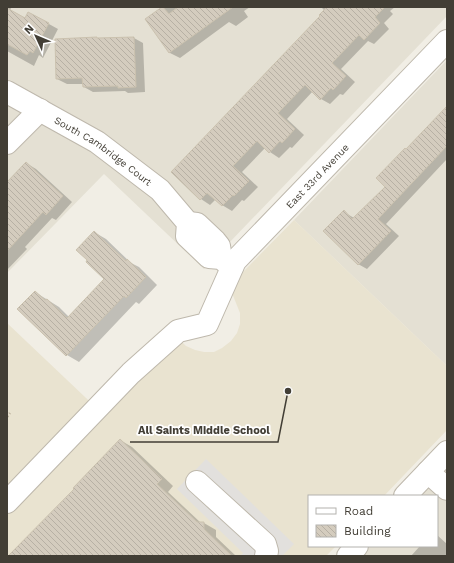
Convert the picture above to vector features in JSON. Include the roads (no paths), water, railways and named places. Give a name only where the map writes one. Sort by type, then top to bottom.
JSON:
[{"type":"street","name":"East 33rd Avenue","points":[[7,502],[131,373],[178,331],[207,324],[226,262],[235,261],[447,41]]},
{"type":"street","name":"South Cambridge Court","points":[[7,92],[96,142],[160,190],[188,223],[197,224],[219,246],[226,262]]},
{"type":"street","points":[[7,143],[40,110]]},
{"type":"street","points":[[406,495],[447,452]]},
{"type":"street","points":[[428,472],[447,489]]},
{"type":"street","points":[[197,482],[265,544],[267,551],[266,556]]},
{"type":"street","points":[[348,556],[356,547]]},
{"type":"place","name":"All Saints Middle School","points":[[288,391]]}]
